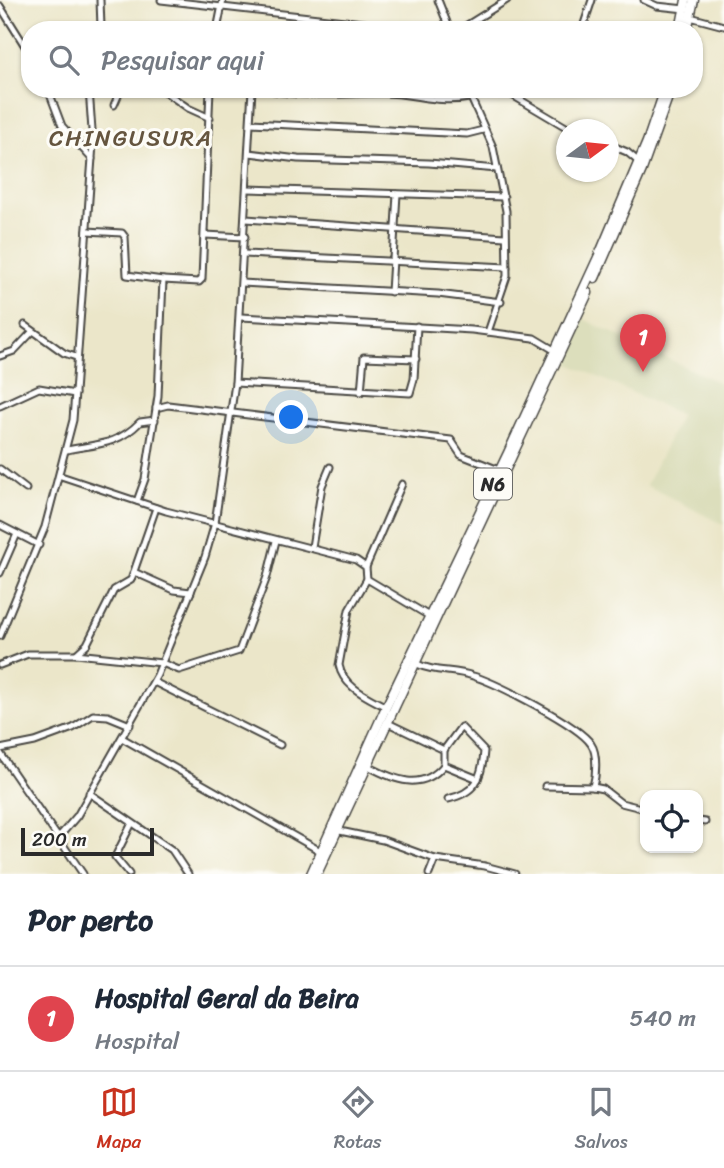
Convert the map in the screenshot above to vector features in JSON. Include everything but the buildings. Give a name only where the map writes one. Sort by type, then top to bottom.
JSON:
[{"type":"highway","points":[[689,21],[694,0]]},
{"type":"highway","name":"N6","points":[[317,874],[386,706],[554,350],[639,162],[662,98]]},
{"type":"highway","name":"N6","points":[[311,874],[368,766],[605,254],[642,170],[668,98]]},
{"type":"street","points":[[100,0],[100,21]]},
{"type":"street","points":[[161,0],[222,3],[357,21]]},
{"type":"street","points":[[438,0],[446,21]]},
{"type":"street","points":[[473,21],[507,0]]},
{"type":"street","points":[[585,21],[592,0]]},
{"type":"street","points":[[644,0],[657,6],[686,4]]},
{"type":"street","points":[[219,21],[222,3]]},
{"type":"street","points":[[0,6],[21,40]]},
{"type":"street","points":[[690,18],[703,21]]},
{"type":"street","points":[[703,21],[724,26]]},
{"type":"street","points":[[51,98],[62,126],[92,159]]},
{"type":"street","points":[[0,636],[39,545],[61,476],[66,450],[75,394],[92,159],[89,98]]},
{"type":"street","points":[[114,105],[117,98]]},
{"type":"street","points":[[175,98],[187,108],[210,118]]},
{"type":"street","points":[[87,231],[122,233],[125,237],[127,275],[201,281],[210,98]]},
{"type":"street","points":[[58,838],[71,825],[154,682],[191,592],[215,523],[236,383],[252,98]]},
{"type":"street","points":[[418,98],[438,101],[460,98]]},
{"type":"street","points":[[468,98],[493,147],[504,197],[507,267],[501,302],[488,332]]},
{"type":"street","points":[[517,98],[556,121]]},
{"type":"street","points":[[251,123],[467,134],[483,130]]},
{"type":"street","points":[[619,149],[639,162]]},
{"type":"street","points":[[249,153],[298,159],[429,163],[497,169]]},
{"type":"street","points":[[247,189],[504,197]]},
{"type":"street","points":[[391,292],[397,194]]},
{"type":"street","points":[[246,219],[505,237]]},
{"type":"street","points":[[205,234],[245,237]]},
{"type":"street","points":[[244,254],[507,267]]},
{"type":"street","points":[[137,501],[145,479],[146,456],[158,396],[163,280]]},
{"type":"street","points":[[242,283],[438,294],[501,302]]},
{"type":"street","points":[[241,317],[488,332],[534,338],[554,350]]},
{"type":"street","points":[[25,325],[64,353],[76,357]]},
{"type":"street","points":[[236,383],[410,393],[416,359],[417,326]]},
{"type":"street","points":[[0,356],[14,351],[33,331]]},
{"type":"street","points":[[361,392],[364,357],[416,359]]},
{"type":"street","points":[[0,405],[39,388],[75,394]]},
{"type":"street","points":[[158,396],[168,405]]},
{"type":"street","points":[[156,408],[168,405],[451,440],[461,455],[499,470]]},
{"type":"street","points":[[66,450],[119,440],[140,422],[155,420]]},
{"type":"street","points":[[312,547],[322,486],[330,467]]},
{"type":"street","points":[[0,469],[26,489]]},
{"type":"street","points":[[61,476],[156,508],[356,560],[366,567]]},
{"type":"street","points":[[386,706],[351,686],[343,678],[339,665],[349,610],[367,579],[366,567],[402,484]]},
{"type":"street","points":[[76,654],[86,644],[114,590],[131,580],[156,508]]},
{"type":"street","points":[[0,525],[39,545]]},
{"type":"street","points":[[0,573],[16,534]]},
{"type":"street","points":[[0,665],[28,654],[76,654],[162,663],[174,670],[209,663],[213,657],[241,649],[267,578],[276,541]]},
{"type":"street","points":[[134,572],[174,590],[191,592]]},
{"type":"street","points":[[367,579],[429,616]]},
{"type":"street","points":[[415,663],[433,671],[477,677],[531,703],[569,726],[592,744],[595,759],[593,787]]},
{"type":"street","points":[[154,682],[280,745]]},
{"type":"street","points":[[83,874],[0,751],[12,744],[32,744],[73,728],[93,715],[108,716],[130,725]]},
{"type":"street","points":[[388,723],[444,750]]},
{"type":"street","points":[[444,765],[444,750],[459,727],[484,751],[478,779],[468,793],[448,799]]},
{"type":"street","points":[[122,738],[322,852]]},
{"type":"street","points":[[368,766],[404,782],[425,780],[444,765]]},
{"type":"street","points":[[444,765],[478,779]]},
{"type":"street","points":[[545,786],[603,789],[621,803],[640,808]]},
{"type":"street","points":[[89,793],[131,825],[172,850],[188,874]]},
{"type":"street","points":[[129,874],[116,857],[131,825]]},
{"type":"street","points":[[335,830],[383,840],[435,859],[485,866],[515,874]]},
{"type":"street","points":[[429,874],[435,859]]},
{"type":"shaded area","points":[[581,318],[724,385],[724,525],[646,485],[681,415],[561,360]]},
{"type":"place","name":"Hospital Geral da Beira","points":[[643,372]]},
{"type":"district","name":"CHINGUSURA","points":[[131,138]]}]
